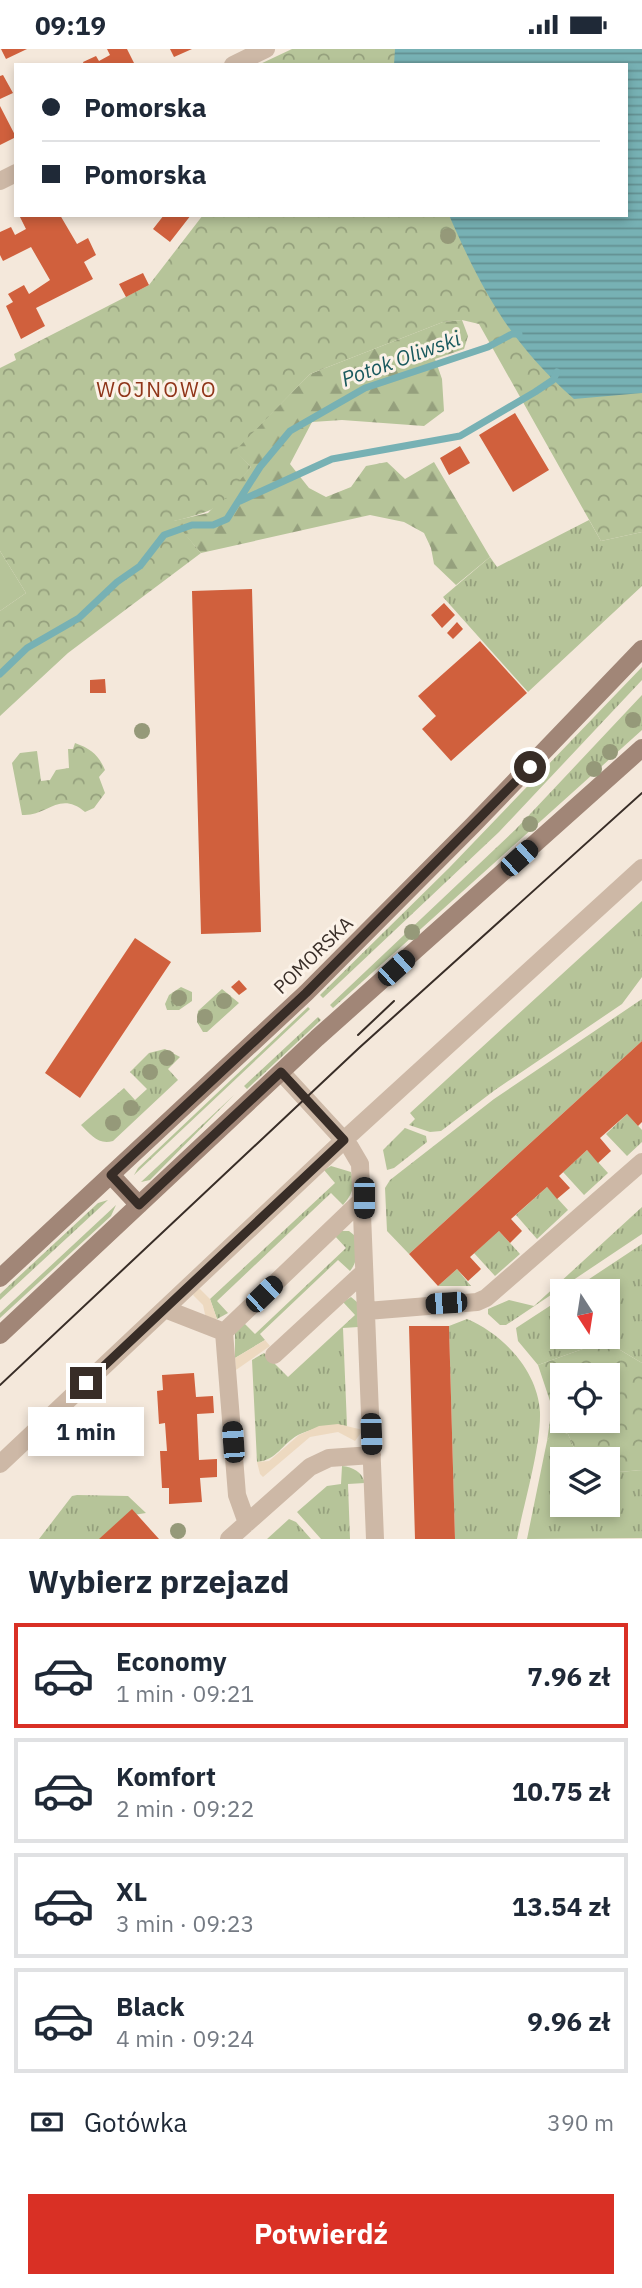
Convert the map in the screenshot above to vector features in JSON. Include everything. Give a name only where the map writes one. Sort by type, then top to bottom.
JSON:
[{"type":"main road","name":"POMORSKA","points":[[0,1278],[314,985],[474,825],[642,649]]},
{"type":"main road","points":[[0,1335],[281,1072],[642,748]]},
{"type":"main road","points":[[111,1175],[139,1205]]},
{"type":"street","points":[[237,63],[266,49]]},
{"type":"street","points":[[0,1464],[344,1140],[642,868]]},
{"type":"street","points":[[281,1072],[344,1140],[360,1164],[364,1198],[375,1539]]},
{"type":"street","points":[[367,1311],[477,1302],[486,1298],[642,1162]]},
{"type":"street","points":[[224,1332],[364,1198]]},
{"type":"street","points":[[274,1355],[365,1272]]},
{"type":"street","points":[[165,1308],[224,1332]]},
{"type":"street","points":[[224,1332],[237,1497],[247,1523]]},
{"type":"street","points":[[229,1539],[310,1467],[328,1458],[372,1455]]},
{"type":"green space","points":[[292,49],[642,49],[642,532],[601,541],[479,324],[462,320],[443,322],[310,374],[235,451],[251,467],[226,498],[204,513],[174,521],[201,553],[68,653],[0,716],[0,611],[26,593],[0,551],[0,368],[16,360],[14,354],[149,285],[201,217],[628,217],[628,63],[262,63]]},
{"type":"green space","points":[[462,320],[468,336],[464,349],[435,359],[442,379],[444,411],[424,426],[342,420],[312,422],[290,464],[309,488],[326,497],[351,487],[366,466],[387,462],[405,479],[434,462],[490,557],[456,585],[434,564],[424,533],[404,522],[370,515],[201,553],[173,521],[208,513],[251,467],[234,451],[310,374],[443,322]]},
{"type":"green space","points":[[589,520],[601,541],[642,532],[642,586],[528,692],[443,597],[490,557],[497,567]]},
{"type":"green space","points":[[0,551],[26,593],[0,611]]},
{"type":"green space","points":[[642,667],[642,680],[499,832],[323,998],[320,995],[449,868]]},
{"type":"green space","points":[[642,695],[642,730],[333,1008],[330,1005],[516,829]]},
{"type":"green space","points":[[75,743],[93,753],[105,770],[99,777],[105,793],[94,808],[85,812],[68,803],[31,815],[22,815],[12,763],[20,753],[37,751],[41,781],[50,780],[56,770],[69,768],[68,749],[73,749]]},
{"type":"green space","points":[[642,901],[642,977],[622,1004],[495,1090],[441,1131],[430,1132],[409,1125],[415,1119],[410,1113]]},
{"type":"green space","points":[[181,987],[192,992],[192,1001],[179,1010],[167,1010],[165,1004],[169,995]]},
{"type":"green space","points":[[222,989],[239,1003],[207,1032],[203,1032],[197,1022],[198,1011]]},
{"type":"green space","points":[[642,999],[642,1041],[409,1254],[387,1231],[385,1188],[390,1180],[494,1099]]},
{"type":"green space","points":[[308,1007],[310,1009],[134,1175],[138,1168]]},
{"type":"green space","points":[[318,1017],[321,1020],[247,1089],[244,1086]]},
{"type":"green space","points":[[165,1049],[180,1057],[168,1069],[178,1080],[113,1141],[103,1142],[92,1136],[81,1125],[124,1088],[135,1100],[147,1089],[130,1072],[149,1053]]},
{"type":"green space","points":[[234,1095],[150,1180],[141,1182]]},
{"type":"green space","points":[[627,1114],[642,1130],[642,1142],[627,1156],[606,1134]]},
{"type":"green space","points":[[405,1128],[426,1136],[427,1142],[394,1168],[387,1170],[383,1150]]},
{"type":"green space","points":[[587,1150],[608,1173],[584,1195],[563,1172]]},
{"type":"green space","points":[[331,1166],[351,1172],[353,1186],[346,1201],[343,1205],[331,1193],[217,1301],[228,1313],[217,1319],[210,1299],[335,1183],[324,1170]]},
{"type":"green space","points":[[547,1187],[568,1210],[537,1239],[516,1215]]},
{"type":"green space","points":[[108,1200],[0,1300],[0,1294],[98,1203]]},
{"type":"green space","points":[[116,1205],[111,1216],[0,1318],[0,1313]]},
{"type":"green space","points":[[642,1207],[642,1234],[575,1279],[563,1279]]},
{"type":"green space","points":[[338,1231],[349,1231],[354,1235],[356,1258],[350,1271],[338,1260],[260,1334],[265,1340],[235,1358],[235,1333],[243,1322],[255,1334],[346,1248],[334,1235]]},
{"type":"green space","points":[[499,1231],[520,1254],[495,1276],[474,1253]]},
{"type":"green space","points":[[642,1244],[642,1363],[618,1349],[620,1279],[589,1279]]},
{"type":"green space","points":[[457,1269],[471,1286],[438,1286]]},
{"type":"green space","points":[[550,1291],[550,1296],[506,1325],[500,1325],[488,1314],[488,1309],[509,1300],[534,1306]]},
{"type":"green space","points":[[351,1297],[357,1302],[358,1327],[343,1328],[347,1426],[329,1426],[303,1433],[275,1455],[257,1462],[252,1360],[264,1353],[288,1377],[355,1315],[343,1302]]},
{"type":"green space","points":[[550,1306],[550,1349],[583,1349],[538,1365],[518,1341],[516,1328]]},
{"type":"green space","points":[[467,1319],[493,1334],[516,1356],[533,1382],[538,1397],[538,1442],[517,1539],[455,1539],[449,1326]]},
{"type":"green space","points":[[583,1349],[618,1349],[642,1363],[642,1470],[620,1472],[620,1447],[574,1447],[568,1434],[564,1433],[620,1433],[620,1363],[550,1363],[550,1401],[538,1365]]},
{"type":"green space","points":[[550,1421],[550,1433],[556,1433],[547,1441]]},
{"type":"green space","points":[[552,1433],[565,1433],[574,1447],[550,1447],[550,1517],[620,1517],[620,1472],[642,1470],[642,1538],[527,1539],[547,1441]]},
{"type":"green space","points":[[342,1466],[356,1471],[365,1483],[348,1484],[350,1539],[321,1539],[297,1512],[327,1486],[341,1484]]},
{"type":"green space","points":[[72,1496],[128,1496],[146,1513],[127,1516],[101,1539],[39,1539]]},
{"type":"green space","points":[[289,1519],[296,1522],[311,1539],[267,1539]]},
{"type":"shaded area","points":[[198,1287],[210,1299],[217,1319],[206,1319],[203,1305],[193,1295]]},
{"type":"shaded area","points":[[265,1340],[270,1346],[236,1370],[235,1358]]},
{"type":"shaded area","points":[[338,1424],[363,1430],[355,1441],[338,1432],[310,1437],[263,1477],[260,1474],[257,1462],[269,1461],[299,1435],[319,1426]]},
{"type":"water","points":[[395,49],[642,49],[642,393],[574,399],[533,358],[500,315],[450,217],[628,217],[628,63],[394,63]]},
{"type":"building","points":[[1,49],[27,49],[6,59]]},
{"type":"building","points":[[107,49],[127,49],[134,63],[83,62],[96,56],[99,61],[110,55]]},
{"type":"building","points":[[170,49],[192,49],[174,57]]},
{"type":"building","points":[[3,75],[13,93],[0,99],[0,76]]},
{"type":"building","points":[[0,106],[14,138],[0,145]]},
{"type":"building","points":[[20,217],[61,217],[77,244],[88,238],[96,255],[84,262],[93,279],[36,308],[45,326],[21,339],[6,306],[13,302],[8,294],[24,285],[29,294],[50,280],[31,247],[3,261],[0,255],[0,232],[11,227],[15,235],[26,229]]},
{"type":"building","points":[[162,217],[189,217],[170,242],[153,229]]},
{"type":"building","points":[[143,273],[149,285],[126,297],[119,284]]},
{"type":"building","points":[[515,413],[549,470],[513,492],[479,435]]},
{"type":"building","points":[[460,446],[470,463],[449,475],[440,458]]},
{"type":"building","points":[[252,589],[261,932],[201,934],[192,591]]},
{"type":"building","points":[[444,603],[455,615],[442,628],[431,615]]},
{"type":"building","points":[[457,622],[463,629],[453,639],[447,633]]},
{"type":"building","points":[[480,641],[527,693],[451,761],[422,729],[436,716],[418,696]]},
{"type":"building","points":[[105,679],[106,693],[90,693],[90,680]]},
{"type":"building","points":[[135,938],[171,962],[80,1098],[45,1073]]},
{"type":"building","points":[[239,980],[247,989],[239,995],[231,987]]},
{"type":"building","points":[[642,1041],[642,1122],[638,1126],[627,1114],[600,1138],[611,1151],[598,1163],[587,1150],[559,1176],[570,1188],[557,1199],[547,1187],[511,1219],[522,1231],[510,1243],[499,1231],[470,1257],[481,1269],[478,1272],[468,1281],[457,1269],[438,1286],[409,1254]]},
{"type":"building","points":[[409,1326],[449,1326],[455,1539],[415,1539]]},
{"type":"building","points":[[194,1373],[196,1397],[213,1396],[214,1413],[197,1414],[199,1460],[217,1459],[217,1477],[200,1478],[202,1502],[169,1504],[169,1488],[162,1488],[160,1451],[167,1451],[165,1423],[159,1424],[157,1391],[163,1390],[162,1375]]},
{"type":"building","points":[[132,1509],[159,1539],[99,1539]]},
{"type":"waterway","name":"Potok Oliwski","points":[[0,674],[27,648],[79,618],[117,582],[140,566],[164,535],[192,525],[213,525],[227,519],[260,467],[290,431],[365,388],[488,347],[512,334],[519,334]]},
{"type":"waterway","name":"Potok Oliwski","points":[[240,501],[332,459],[460,436],[535,392],[553,380],[557,372]]},
{"type":"tram line","points":[[0,1385],[359,1048],[642,793]]},
{"type":"tram line","points":[[358,1035],[394,1001]]},
{"type":"district","name":"WOJNOWO","points":[[157,390]]},
{"type":"route","points":[[86,1383],[344,1140],[281,1072],[139,1205],[111,1175],[306,993],[530,767]]}]
